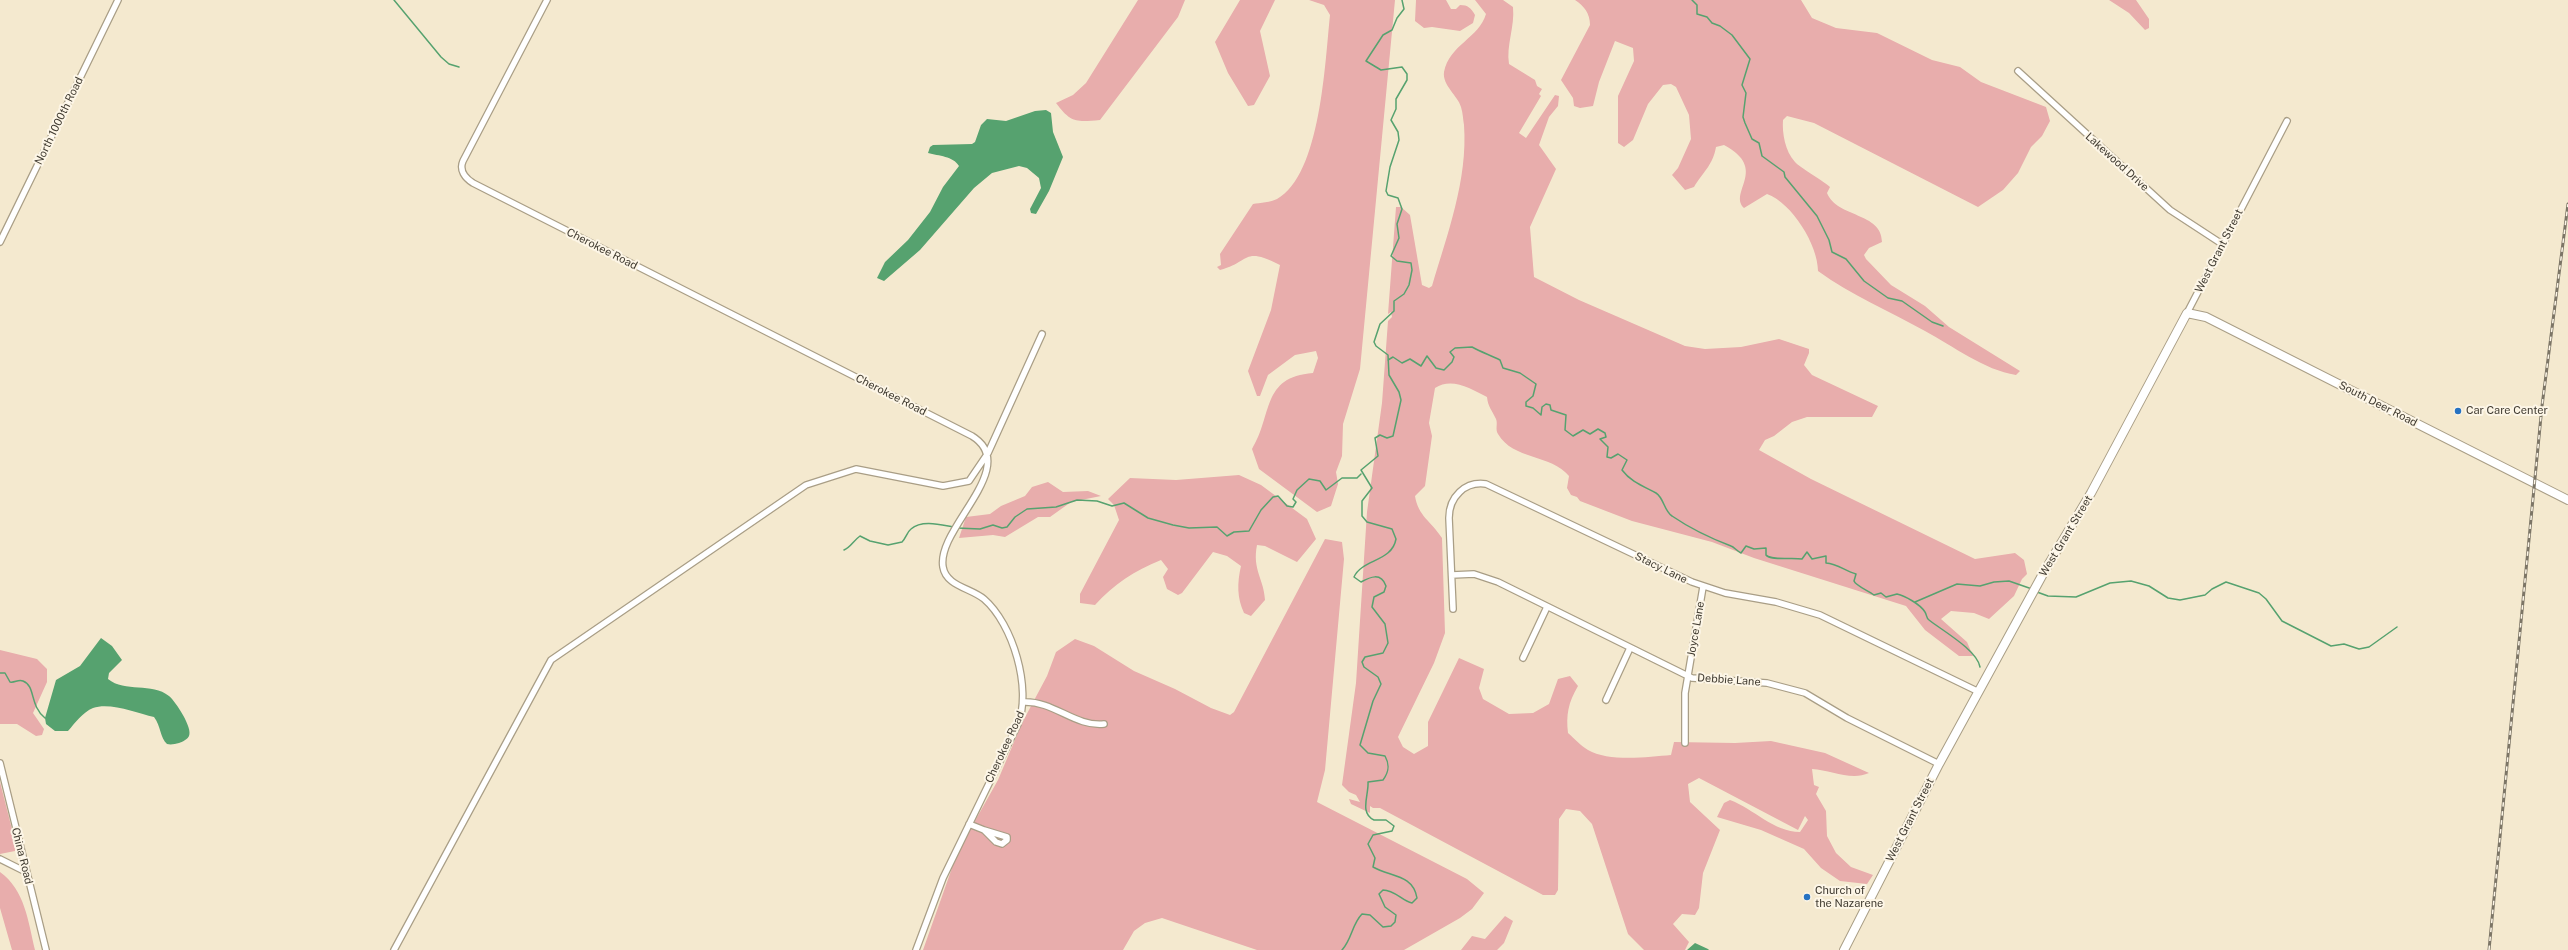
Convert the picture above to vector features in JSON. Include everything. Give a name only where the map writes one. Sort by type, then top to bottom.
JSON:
[{"type":"main road","name":"South Deer Road","points":[[2187,313],[2206,317],[2568,500]]},
{"type":"main road","name":"West Grant Street","points":[[1844,950],[1939,764],[2044,572],[2091,493],[2187,313]]},
{"type":"street","name":"North 1000th Road","points":[[0,242],[118,0]]},
{"type":"street","name":"Cherokee Road","points":[[547,0],[463,161],[461,167],[469,181],[972,436],[984,446],[988,453],[987,470],[949,543],[942,565],[944,574],[950,580],[984,599],[1001,620],[1017,662],[1024,702],[1018,724],[936,896],[916,950]]},
{"type":"street","name":"Lakewood Drive","points":[[2018,71],[2170,210],[2222,244]]},
{"type":"street","name":"West Grant Street","points":[[2187,313],[2287,121]]},
{"type":"street","points":[[394,950],[551,660],[806,485],[856,469],[943,486],[969,481],[988,453],[1042,334]]},
{"type":"street","name":"Stacy Lane","points":[[1453,609],[1449,518],[1451,505],[1458,493],[1469,486],[1481,483],[1496,486],[1703,587],[1736,596],[1776,602],[1820,614],[1979,692]]},
{"type":"street","name":"Debbie Lane","points":[[1452,575],[1474,574],[1490,579],[1688,676],[1702,680],[1767,682],[1797,690],[1939,764]]},
{"type":"street","name":"Joyce Lane","points":[[1685,743],[1684,708],[1703,587]]},
{"type":"street","points":[[1523,658],[1547,607]]},
{"type":"street","points":[[1606,700],[1630,648]]},
{"type":"street","points":[[1024,702],[1044,704],[1077,719],[1104,724]]},
{"type":"street","name":"China Road","points":[[0,763],[46,950]]},
{"type":"street","points":[[969,824],[984,830]]},
{"type":"street","points":[[0,859],[26,872]]},
{"type":"shaded area","points":[[1138,0],[1185,0],[1178,17],[1100,120],[1079,121],[1070,118],[1056,103],[1073,95],[1086,83]]},
{"type":"shaded area","points":[[1240,0],[1275,0],[1260,31],[1270,76],[1254,105],[1248,106],[1228,73],[1215,42]]},
{"type":"shaded area","points":[[1309,0],[1395,0],[1360,369],[1343,424],[1342,456],[1336,472],[1338,484],[1331,506],[1317,512],[1259,469],[1252,449],[1259,436],[1271,400],[1276,390],[1284,382],[1296,376],[1313,373],[1318,358],[1316,351],[1295,355],[1268,375],[1260,396],[1257,396],[1248,371],[1271,310],[1280,265],[1268,259],[1252,256],[1247,257],[1230,267],[1220,270],[1217,267],[1221,265],[1220,254],[1253,204],[1269,202],[1277,199],[1292,186],[1303,167],[1312,142],[1323,87],[1330,15],[1324,5]]},
{"type":"shaded area","points":[[1416,0],[1446,0],[1451,9],[1456,9],[1460,5],[1467,6],[1475,15],[1473,23],[1460,31],[1432,27],[1424,28],[1415,21]]},
{"type":"shaded area","points":[[1475,0],[1503,0],[1513,7],[1513,22],[1508,57],[1509,64],[1535,80],[1537,86],[1542,89],[1539,94],[1541,96],[1519,133],[1526,138],[1555,95],[1559,96],[1558,106],[1549,117],[1539,145],[1556,169],[1530,227],[1534,277],[1579,300],[1685,346],[1705,349],[1741,347],[1779,339],[1809,349],[1804,365],[1812,375],[1878,406],[1872,417],[1807,417],[1792,422],[1774,436],[1765,440],[1759,450],[1811,479],[1975,559],[2015,553],[2024,560],[2027,574],[2022,579],[2014,596],[1989,619],[1974,613],[1951,611],[1941,619],[1967,642],[1973,656],[1959,656],[1925,630],[1906,606],[1754,558],[1712,542],[1632,521],[1580,501],[1577,497],[1571,495],[1567,488],[1569,476],[1561,469],[1543,460],[1522,453],[1505,442],[1497,432],[1497,421],[1489,406],[1487,397],[1461,385],[1448,384],[1435,388],[1429,423],[1432,436],[1425,486],[1415,496],[1422,514],[1442,538],[1445,633],[1434,663],[1398,737],[1403,747],[1414,754],[1428,746],[1428,722],[1459,658],[1484,669],[1479,688],[1483,699],[1509,714],[1533,713],[1549,704],[1558,679],[1570,676],[1578,686],[1568,709],[1568,733],[1585,748],[1596,754],[1628,758],[1651,757],[1671,755],[1674,742],[1735,743],[1771,741],[1825,753],[1869,773],[1848,776],[1812,769],[1814,785],[1819,787],[1816,794],[1826,811],[1827,836],[1836,853],[1851,867],[1873,875],[1867,884],[1840,881],[1821,868],[1804,849],[1761,830],[1717,817],[1724,803],[1730,800],[1773,824],[1791,831],[1800,832],[1808,820],[1805,816],[1798,830],[1699,778],[1688,784],[1690,802],[1720,830],[1703,873],[1699,908],[1695,915],[1682,914],[1673,924],[1689,942],[1685,950],[1644,950],[1628,934],[1592,824],[1580,811],[1566,809],[1559,819],[1558,890],[1555,895],[1543,895],[1380,808],[1373,808],[1370,806],[1370,813],[1351,804],[1349,799],[1360,802],[1356,795],[1349,792],[1342,785],[1356,683],[1367,512],[1382,403],[1388,321],[1392,317],[1391,312],[1388,314],[1396,207],[1401,207],[1410,215],[1422,285],[1429,288],[1432,286],[1450,227],[1460,187],[1463,166],[1464,125],[1462,109],[1445,81],[1444,72],[1452,55],[1477,29],[1486,14]]},
{"type":"shaded area","points":[[1575,0],[1801,0],[1812,18],[1836,28],[1877,33],[1932,60],[1960,67],[1981,82],[2046,107],[2050,121],[2042,136],[2031,147],[2018,173],[2003,190],[1978,207],[1814,123],[1787,116],[1783,120],[1785,142],[1789,153],[1795,162],[1830,187],[1827,193],[1832,201],[1840,207],[1875,225],[1880,232],[1882,242],[1869,248],[1864,255],[1866,259],[1891,285],[1925,306],[1949,327],[2020,371],[2016,375],[1981,363],[1857,295],[1818,271],[1814,249],[1802,226],[1786,206],[1767,194],[1744,208],[1740,202],[1740,195],[1745,180],[1746,171],[1744,163],[1737,154],[1724,145],[1716,147],[1713,159],[1694,187],[1685,190],[1672,175],[1678,168],[1691,139],[1689,115],[1676,87],[1671,84],[1663,85],[1648,104],[1633,140],[1624,147],[1618,143],[1618,96],[1634,61],[1633,48],[1615,41],[1599,82],[1593,106],[1580,108],[1574,106],[1573,98],[1561,80],[1590,25],[1586,10]]},
{"type":"shaded area","points":[[2109,0],[2136,0],[2149,19],[2149,28],[2145,30],[2129,13]]},
{"type":"shaded area","points":[[1046,110],[1051,113],[1053,132],[1063,157],[1049,191],[1036,214],[1031,213],[1030,209],[1041,188],[1039,178],[1027,168],[1019,166],[992,173],[974,188],[920,250],[884,281],[877,278],[885,262],[908,240],[930,212],[943,187],[959,166],[949,158],[928,153],[930,147],[933,145],[972,144],[975,142],[981,125],[987,119],[1006,121],[1035,111]]},
{"type":"shaded area","points":[[1239,475],[1261,485],[1307,519],[1316,539],[1297,562],[1265,546],[1257,545],[1257,568],[1263,586],[1265,600],[1251,616],[1244,613],[1240,602],[1238,584],[1241,566],[1227,556],[1213,552],[1182,593],[1178,595],[1167,589],[1163,577],[1168,569],[1161,560],[1117,584],[1095,605],[1080,603],[1080,594],[1119,520],[1114,505],[1108,499],[1130,478],[1176,480]]},
{"type":"shaded area","points":[[1048,482],[1063,492],[1088,491],[1101,496],[1071,502],[1050,517],[1038,517],[1005,537],[993,535],[959,538],[966,517],[990,514],[1001,506],[1025,496],[1032,487]]},
{"type":"shaded area","points":[[1325,539],[1342,542],[1344,559],[1325,770],[1317,802],[1467,879],[1484,893],[1472,909],[1460,918],[1404,950],[1257,950],[1162,918],[1145,923],[1134,931],[1123,950],[923,950],[958,851],[998,780],[1022,723],[1047,676],[1056,652],[1075,639],[1094,646],[1134,671],[1175,689],[1211,708],[1230,715],[1234,712]]},
{"type":"shaded area","points":[[101,638],[112,646],[122,660],[109,673],[108,679],[122,686],[155,689],[169,696],[176,704],[189,727],[190,732],[187,738],[179,743],[167,744],[163,739],[154,717],[107,706],[100,706],[89,710],[79,718],[68,731],[55,731],[46,724],[45,718],[56,680],[80,666]]},
{"type":"shaded area","points":[[0,650],[37,659],[47,669],[47,682],[33,713],[44,729],[42,735],[36,736],[17,724],[0,724]]},
{"type":"shaded area","points":[[0,782],[16,845],[15,851],[0,854]]},
{"type":"shaded area","points":[[0,872],[8,879],[20,897],[27,917],[35,950],[12,950],[0,908]]},
{"type":"shaded area","points":[[1505,916],[1513,921],[1504,943],[1497,950],[1461,950],[1472,936],[1485,939]]},
{"type":"shaded area","points":[[1695,943],[1708,949],[1709,950],[1687,950]]},
{"type":"waterway","points":[[394,0],[441,57],[449,64],[459,67]]},
{"type":"waterway","points":[[1342,950],[1348,941],[1356,922],[1362,914],[1370,915],[1383,927],[1391,926],[1395,922],[1396,915],[1385,907],[1379,894],[1383,890],[1387,890],[1412,903],[1417,898],[1415,890],[1406,880],[1373,867],[1375,858],[1368,844],[1373,835],[1392,831],[1394,826],[1386,820],[1374,820],[1369,817],[1367,813],[1366,803],[1368,782],[1383,780],[1388,771],[1388,762],[1385,756],[1368,753],[1360,745],[1373,701],[1381,684],[1378,677],[1364,667],[1362,662],[1365,657],[1383,653],[1388,643],[1385,624],[1372,607],[1374,597],[1384,592],[1386,586],[1378,577],[1372,577],[1361,582],[1354,577],[1363,567],[1389,552],[1396,539],[1392,529],[1367,522],[1362,516],[1362,501],[1372,488],[1361,470],[1378,456],[1375,438],[1380,435],[1387,438],[1393,436],[1401,400],[1399,392],[1389,375],[1388,355],[1376,346],[1374,342],[1380,324],[1394,311],[1394,301],[1404,294],[1409,285],[1412,270],[1411,263],[1397,261],[1391,256],[1399,238],[1397,224],[1402,209],[1398,198],[1388,195],[1386,191],[1390,167],[1399,140],[1398,132],[1391,120],[1396,109],[1396,99],[1407,80],[1407,74],[1402,67],[1381,70],[1366,61],[1383,35],[1392,30],[1397,18],[1404,9],[1402,0]]},
{"type":"waterway","points":[[1692,0],[1697,5],[1697,14],[1707,17],[1712,23],[1720,26],[1732,35],[1750,59],[1742,85],[1746,93],[1743,117],[1745,123],[1752,139],[1759,143],[1762,156],[1784,172],[1785,177],[1817,216],[1829,240],[1832,252],[1846,259],[1864,281],[1888,298],[1902,301],[1932,322],[1943,326]]},
{"type":"waterway","points":[[1388,360],[1393,357],[1402,363],[1410,359],[1421,366],[1427,356],[1436,368],[1444,370],[1452,362],[1454,357],[1450,352],[1455,348],[1472,347],[1500,360],[1503,368],[1520,373],[1536,384],[1533,396],[1526,402],[1526,406],[1533,408],[1541,415],[1542,407],[1546,404],[1550,405],[1551,410],[1566,415],[1565,430],[1573,436],[1583,430],[1590,434],[1598,429],[1605,433],[1606,437],[1600,439],[1608,447],[1607,457],[1611,458],[1618,454],[1627,460],[1622,470],[1633,481],[1659,495],[1669,514],[1679,521],[1732,547],[1741,553],[1746,546],[1754,549],[1766,548],[1766,555],[1772,558],[1802,559],[1807,552],[1812,559],[1826,556],[1826,563],[1856,574],[1854,581],[1855,583],[1874,595],[1881,593],[1886,597],[1897,594],[1916,603],[1923,609],[1928,619],[1959,641],[1973,654],[1980,667]]},
{"type":"waterway","points":[[957,528],[980,529],[993,525],[1002,528],[1007,527],[1015,517],[1027,509],[1056,507],[1077,500],[1097,501],[1112,506],[1124,503],[1148,518],[1189,528],[1217,527],[1227,536],[1234,532],[1249,531],[1261,510],[1273,497],[1278,496],[1287,506],[1293,507],[1296,502],[1293,499],[1297,490],[1309,479],[1320,481],[1326,490],[1342,478],[1357,478],[1361,474]]},
{"type":"waterway","points":[[844,550],[860,536],[870,541],[888,545],[902,542],[910,530],[921,524],[938,524],[953,527]]},
{"type":"waterway","points":[[1915,602],[1957,584],[1980,586],[1994,582],[2009,581],[2032,589]]},
{"type":"waterway","points":[[2037,592],[2048,596],[2076,597],[2110,583],[2131,581],[2149,586],[2168,598],[2180,600],[2205,595],[2212,589],[2226,582],[2259,593],[2266,599],[2282,621],[2331,646],[2344,644],[2359,649],[2369,647],[2397,627]]},
{"type":"waterway","points":[[0,673],[5,673],[10,682],[23,681],[27,683],[30,687],[34,702],[40,713],[45,718]]},
{"type":"railway","points":[[2489,950],[2542,406],[2568,204]]},
{"type":"place","name":"Car Care Center","points":[[2458,411]]},
{"type":"place","name":"Church of the Nazarene","points":[[1807,897]]}]
